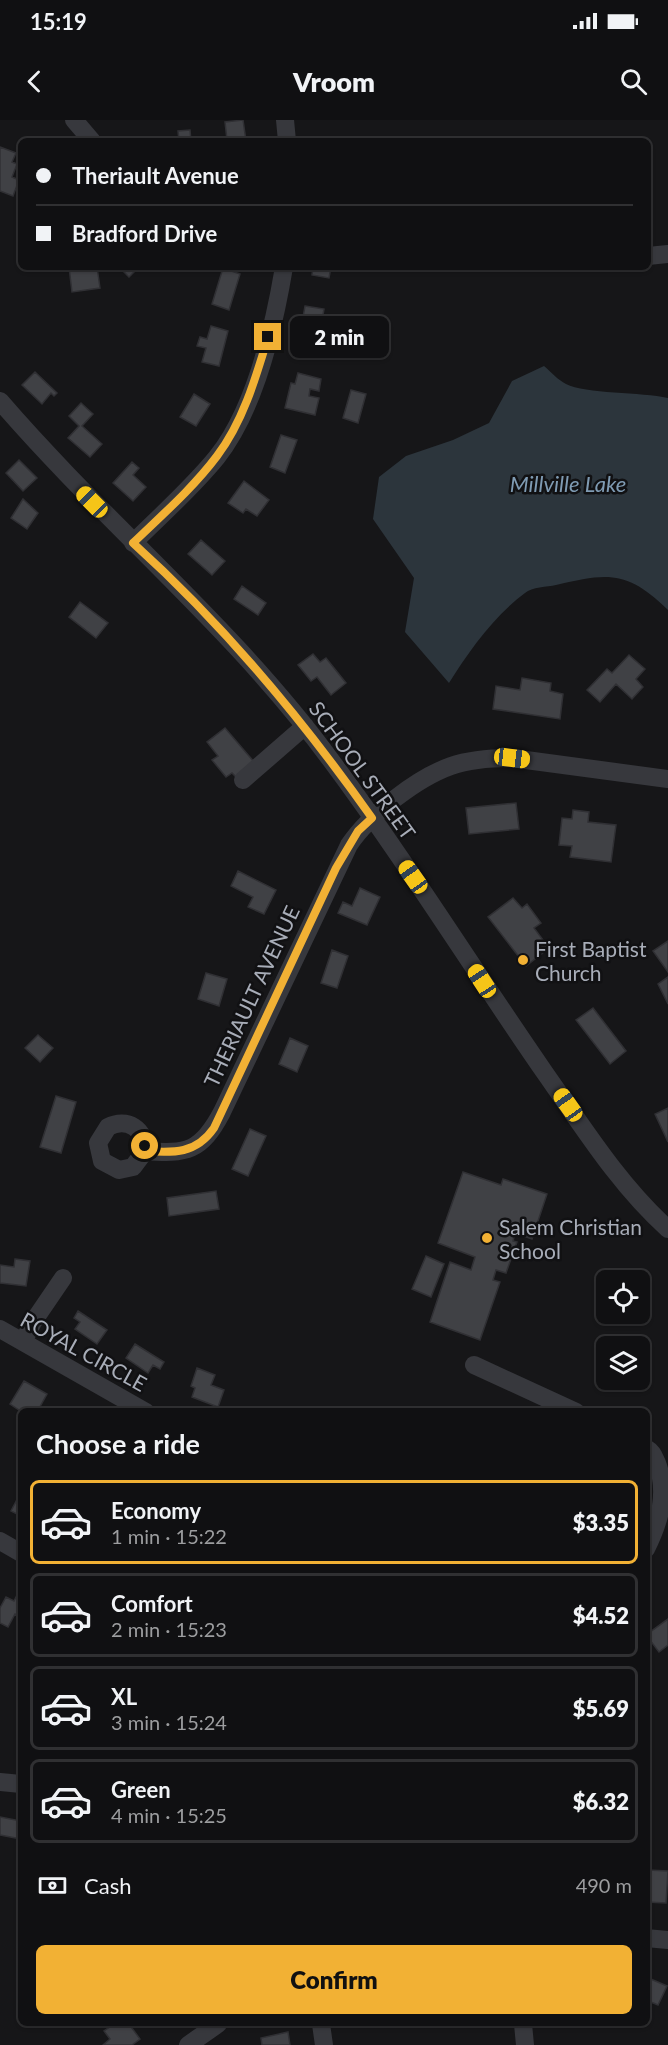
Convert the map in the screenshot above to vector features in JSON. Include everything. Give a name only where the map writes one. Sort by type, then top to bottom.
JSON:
[{"type":"street","points":[[74,120],[88,138]]},
{"type":"street","points":[[285,120],[287,138]]},
{"type":"street","points":[[651,256],[668,254]]},
{"type":"street","points":[[133,543],[196,481],[218,455],[236,426],[263,354],[283,270]]},
{"type":"street","name":"SCHOOL STREET","points":[[0,401],[133,543],[222,631],[305,726],[372,818],[618,1176],[668,1229]]},
{"type":"street","points":[[243,780],[305,726]]},
{"type":"street","name":"THERIAULT AVENUE","points":[[145,1151],[186,1151],[205,1140],[214,1128],[336,868],[358,831],[419,782],[451,765],[468,761],[512,758],[668,779]]},
{"type":"street","points":[[23,1342],[33,1322],[63,1278]]},
{"type":"street","name":"ROYAL CIRCLE","points":[[0,1329],[139,1408]]},
{"type":"street","points":[[474,1365],[567,1408]]},
{"type":"street","points":[[650,1451],[665,1479],[663,1502],[657,1527],[650,1541]]},
{"type":"street","points":[[0,1541],[18,1551]]},
{"type":"street","points":[[0,1782],[18,1784]]},
{"type":"street","points":[[650,1938],[668,1940]]},
{"type":"street","points":[[188,2045],[215,2026]]},
{"type":"street","points":[[321,2026],[324,2045]]},
{"type":"street","points":[[523,2026],[525,2045]]},
{"type":"water","name":"Millville Lake","points":[[544,366],[566,384],[586,390],[668,398],[668,610],[641,588],[616,578],[590,578],[532,590],[514,602],[493,623],[449,683],[405,632],[414,578],[373,519],[379,477],[406,456],[453,440],[489,423],[512,381]]},
{"type":"building","points":[[243,120],[246,138],[227,138],[225,122]]},
{"type":"building","points":[[190,130],[191,138],[179,138],[178,131]]},
{"type":"building","points":[[0,147],[16,153],[12,162],[17,164],[12,177],[18,180],[18,183],[13,196],[0,191]]},
{"type":"building","points":[[69,270],[97,270],[100,288],[72,292]]},
{"type":"building","points":[[122,270],[136,270],[129,277]]},
{"type":"building","points":[[222,270],[240,274],[229,310],[212,304]]},
{"type":"building","points":[[313,270],[330,270],[329,278],[312,275]]},
{"type":"building","points":[[305,306],[324,309],[321,326],[329,328],[327,339],[300,334]]},
{"type":"building","points":[[211,326],[228,331],[219,366],[202,362],[206,348],[197,346],[200,337],[207,339]]},
{"type":"building","points":[[35,372],[57,393],[54,396],[51,393],[42,404],[22,385]]},
{"type":"building","points":[[298,373],[321,379],[319,391],[310,389],[309,396],[319,398],[315,415],[285,408],[291,383],[295,384]]},
{"type":"building","points":[[351,390],[366,394],[358,423],[343,418]]},
{"type":"building","points":[[194,394],[210,404],[196,426],[180,417]]},
{"type":"building","points":[[81,403],[93,414],[82,426],[102,444],[90,457],[68,438],[79,426],[69,416]]},
{"type":"building","points":[[281,435],[297,440],[285,473],[270,467]]},
{"type":"building","points":[[19,460],[37,478],[23,491],[6,473]]},
{"type":"building","points":[[132,462],[139,468],[133,475],[146,487],[133,501],[113,483]]},
{"type":"building","points":[[244,481],[269,500],[257,516],[246,509],[243,513],[228,503]]},
{"type":"building","points":[[23,499],[38,513],[27,529],[11,518]]},
{"type":"building","points":[[201,540],[225,561],[212,575],[188,554]]},
{"type":"building","points":[[242,586],[266,603],[258,615],[234,599]]},
{"type":"building","points":[[80,602],[108,623],[96,638],[69,617]]},
{"type":"building","points":[[313,654],[320,662],[326,658],[346,683],[331,695],[317,677],[311,681],[298,665]]},
{"type":"building","points":[[629,655],[645,669],[636,679],[643,687],[632,699],[616,684],[600,702],[587,690],[607,669],[612,673]]},
{"type":"building","points":[[522,678],[551,683],[550,691],[563,694],[560,719],[493,709],[496,686],[520,690]]},
{"type":"building","points":[[225,728],[255,763],[237,778],[232,773],[226,777],[212,760],[218,756],[207,742]]},
{"type":"building","points":[[516,803],[519,829],[469,834],[466,808]]},
{"type":"building","points":[[573,810],[589,812],[588,822],[616,825],[611,862],[570,857],[572,846],[559,845],[562,818],[572,819]]},
{"type":"building","points":[[238,871],[276,890],[264,914],[248,907],[253,897],[231,886]]},
{"type":"building","points":[[360,888],[380,897],[367,925],[338,913],[343,902],[352,906]]},
{"type":"building","points":[[513,898],[522,908],[527,904],[541,923],[534,928],[549,948],[526,966],[488,917]]},
{"type":"building","points":[[668,941],[668,972],[653,951]]},
{"type":"building","points":[[332,950],[348,956],[337,988],[321,983]]},
{"type":"building","points":[[206,973],[227,979],[219,1006],[198,999]]},
{"type":"building","points":[[668,977],[668,1004],[658,984]]},
{"type":"building","points":[[593,1008],[626,1051],[610,1064],[576,1020]]},
{"type":"building","points":[[38,1035],[53,1048],[40,1062],[25,1048]]},
{"type":"building","points":[[290,1038],[308,1046],[297,1072],[279,1064]]},
{"type":"building","points":[[56,1096],[76,1102],[61,1153],[40,1147]]},
{"type":"building","points":[[668,1108],[668,1142],[655,1114]]},
{"type":"building","points":[[250,1129],[266,1136],[248,1176],[232,1169]]},
{"type":"building","points":[[463,1172],[501,1185],[503,1179],[547,1194],[532,1239],[515,1233],[513,1241],[517,1242],[506,1273],[496,1270],[493,1280],[500,1282],[480,1340],[430,1322],[450,1262],[471,1270],[475,1257],[438,1243]]},
{"type":"building","points":[[216,1191],[219,1209],[169,1216],[167,1198]]},
{"type":"building","points":[[426,1256],[444,1264],[431,1297],[412,1289]]},
{"type":"building","points":[[15,1259],[30,1261],[26,1286],[0,1283],[0,1265],[14,1267]]},
{"type":"building","points":[[78,1311],[107,1330],[97,1344],[75,1329],[80,1322],[74,1318]]},
{"type":"building","points":[[135,1344],[164,1362],[160,1369],[153,1365],[148,1373],[126,1358]]},
{"type":"building","points":[[197,1368],[215,1375],[211,1385],[224,1390],[218,1407],[192,1397],[195,1388],[191,1386]]},
{"type":"building","points":[[24,1381],[47,1394],[39,1408],[18,1409],[10,1404]]},
{"type":"building","points":[[18,1498],[18,1514],[11,1511]]},
{"type":"building","points":[[18,1593],[18,1616],[15,1614],[8,1627],[0,1623],[0,1608],[6,1597],[14,1601]]},
{"type":"building","points":[[668,1619],[668,1645],[659,1652],[650,1640],[650,1632]]},
{"type":"building","points":[[0,1817],[18,1820],[18,1838],[0,1835]]},
{"type":"building","points":[[650,1870],[668,1871],[666,1903],[650,1902]]},
{"type":"building","points":[[650,1979],[667,1986],[658,2005],[650,2002]]},
{"type":"building","points":[[111,2026],[130,2026],[140,2039],[132,2045],[103,2045],[110,2039],[104,2031]]},
{"type":"building","points":[[288,2032],[290,2045],[262,2045],[261,2038]]},
{"type":"place","name":"First Baptist Church","points":[[523,960]]},
{"type":"place","name":"Salem Christian School","points":[[487,1238]]},
{"type":"route","points":[[145,1146],[145,1151],[177,1153],[186,1151],[199,1145],[214,1128],[336,868],[358,831],[372,818],[330,759],[256,668],[133,543],[196,481],[218,455],[236,426],[251,391],[268,337]]}]
